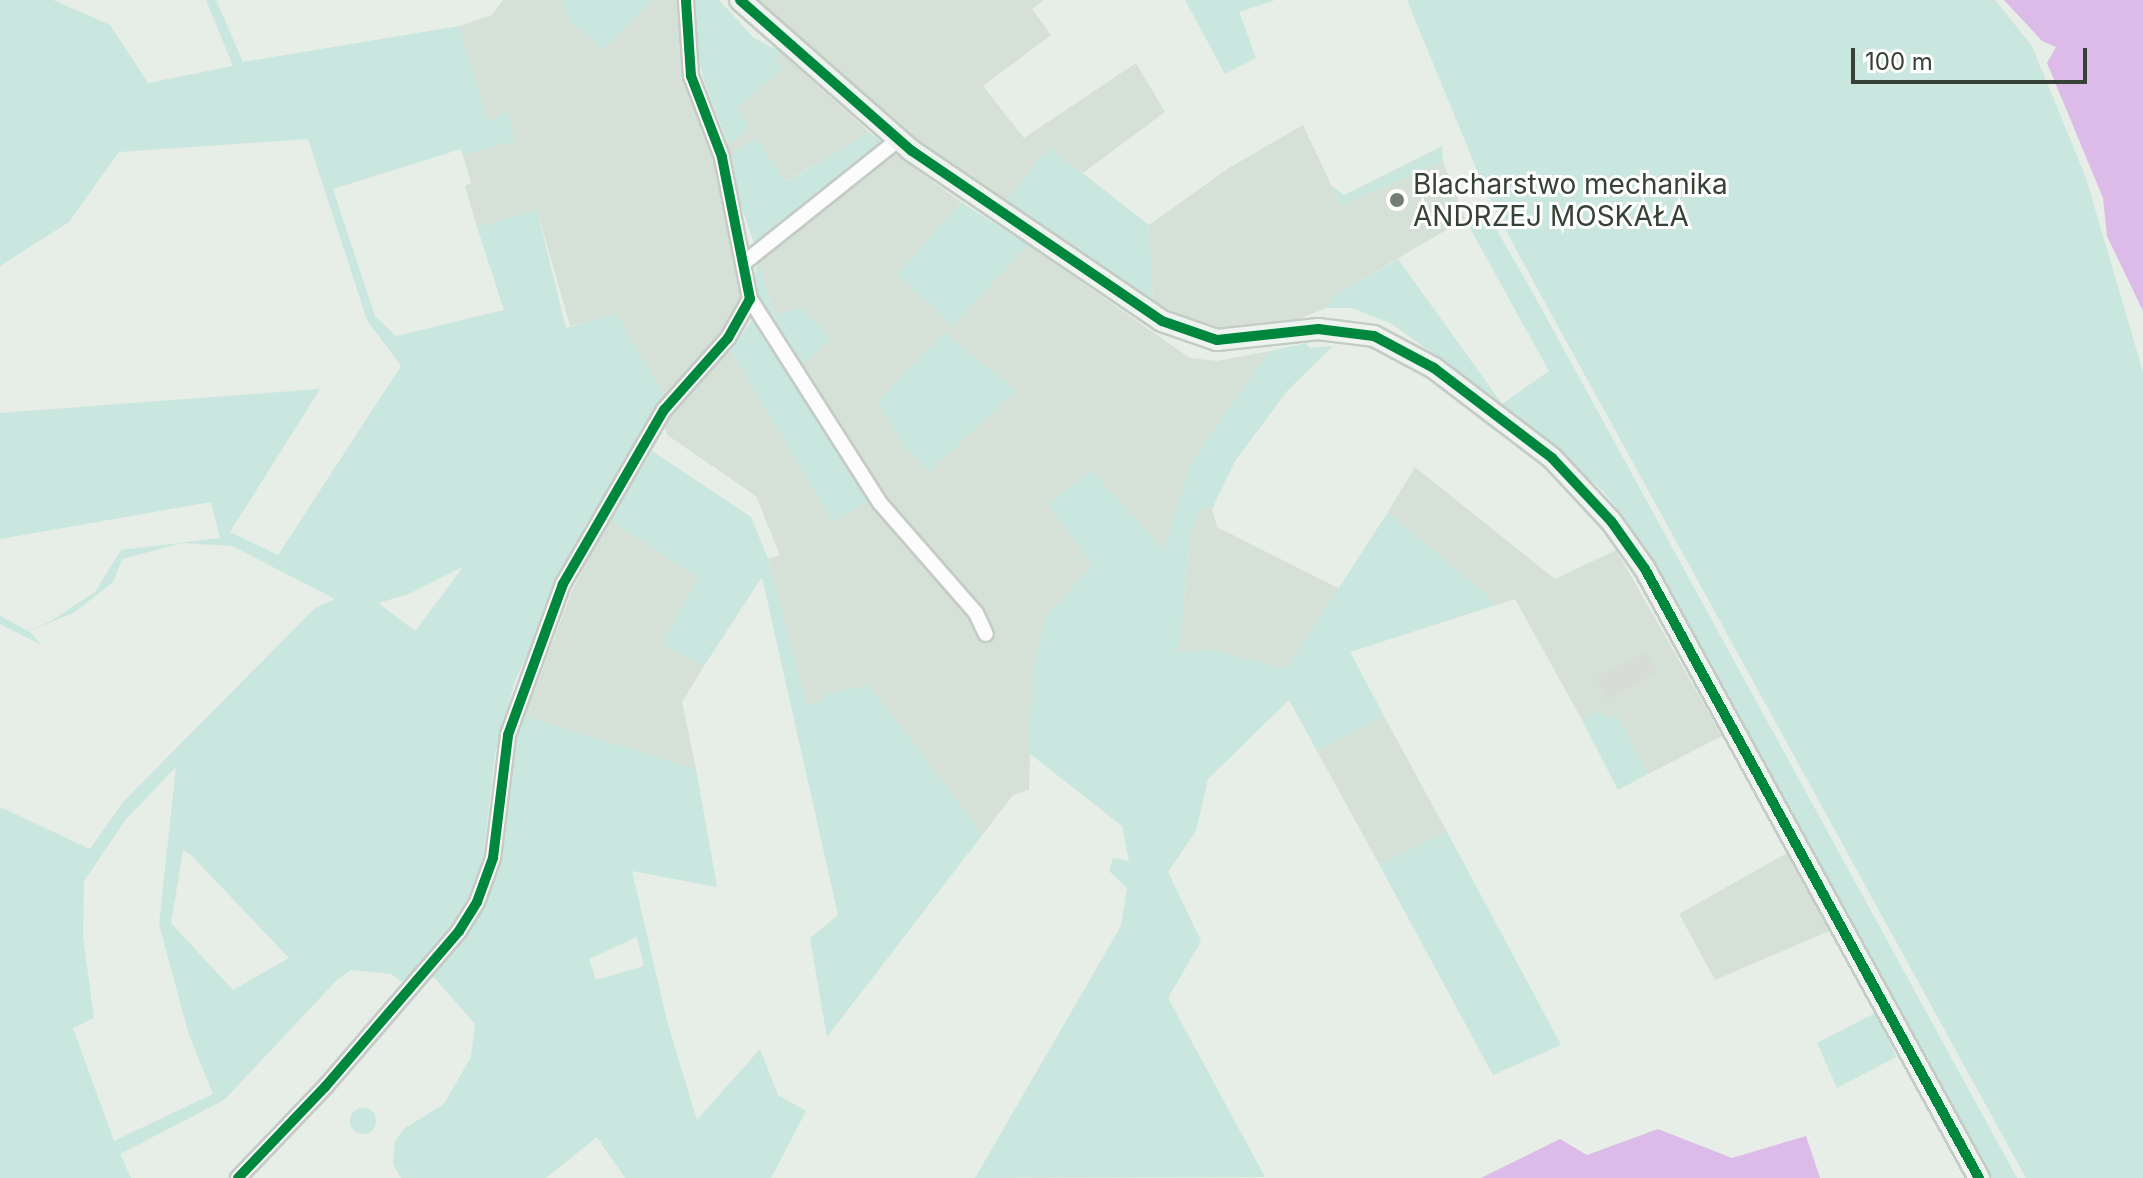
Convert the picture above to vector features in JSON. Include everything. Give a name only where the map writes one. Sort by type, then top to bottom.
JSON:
[{"type":"street","points":[[686,0],[691,76],[722,157],[750,299],[880,503],[976,613],[986,634]]},
{"type":"street","points":[[740,0],[898,140],[1162,321],[1217,340],[1318,329],[1382,339],[1442,374],[1578,483],[1633,550],[1662,598],[1979,1178]]},
{"type":"street","points":[[745,262],[898,140]]},
{"type":"street","points":[[238,1178],[325,1087],[459,931],[477,902],[493,858],[508,735],[563,584],[664,410],[728,338],[750,299]]},
{"type":"shaded area","points":[[0,0],[53,0],[110,25],[148,83],[233,66],[206,0],[216,0],[243,62],[459,26],[488,121],[507,112],[516,141],[463,155],[461,149],[333,189],[375,316],[396,336],[504,310],[477,227],[537,210],[566,328],[616,313],[665,397],[585,526],[515,681],[495,754],[482,869],[475,896],[458,924],[403,982],[391,974],[351,970],[337,980],[224,1100],[120,1154],[131,1178],[0,1178],[0,807],[90,849],[124,801],[315,608],[335,599],[232,546],[182,543],[122,559],[113,582],[75,612],[29,631],[42,645],[0,624],[0,616],[28,631],[51,621],[95,592],[121,550],[220,538],[211,502],[0,539],[0,413],[320,389],[230,532],[278,555],[401,366],[367,320],[308,139],[119,152],[69,222],[0,266]],"holes":[[[464,566],[415,631],[378,603],[409,594]],[[176,767],[159,924],[189,1035],[213,1094],[114,1141],[73,1028],[94,1018],[83,937],[84,881],[126,819]],[[183,850],[289,958],[233,990],[171,923]]]},
{"type":"shaded area","points":[[503,0],[561,0],[571,22],[603,50],[653,0],[680,0],[742,271],[739,310],[719,341],[665,397],[616,314],[570,326],[537,210],[477,227],[465,186],[471,183],[463,155],[516,141],[488,122],[459,26],[492,15]]},
{"type":"shaded area","points":[[561,0],[653,0],[603,50],[571,22]]},
{"type":"shaded area","points":[[693,0],[719,0],[754,38],[779,51],[776,59],[783,67],[737,109],[750,129],[732,142],[726,139],[704,81],[692,32]]},
{"type":"shaded area","points":[[758,0],[1044,0],[1032,9],[1051,35],[983,86],[1024,138],[1136,63],[1165,112],[1083,173],[1049,147],[1004,202],[925,151]]},
{"type":"shaded area","points":[[1185,0],[1275,0],[1239,12],[1256,58],[1225,74]]},
{"type":"shaded area","points":[[1407,0],[1995,0],[2032,46],[2086,178],[2143,372],[2143,1178],[2026,1178],[1520,257],[1484,187]]},
{"type":"shaded area","points":[[2004,0],[2143,0],[2143,311],[2107,236],[2103,198],[2047,63],[2056,47],[2042,41]]},
{"type":"shaded area","points":[[779,51],[869,132],[785,182],[756,138],[730,162],[726,139],[732,141],[737,109],[783,67],[776,59]]},
{"type":"shaded area","points":[[1303,125],[1341,206],[1443,161],[1465,219],[1335,295],[1326,308],[1287,324],[1222,328],[1179,315],[1153,300],[1149,225],[1227,169]]},
{"type":"shaded area","points":[[869,132],[883,143],[754,243],[735,189],[732,154],[756,138],[786,182]]},
{"type":"shaded area","points":[[1442,146],[1443,161],[1341,206],[1332,186],[1344,195]]},
{"type":"shaded area","points":[[1049,147],[1149,225],[1153,300],[1004,202]]},
{"type":"shaded area","points":[[895,154],[961,202],[898,274],[952,327],[1028,245],[1190,358],[1217,361],[1270,351],[1190,466],[1164,551],[1091,470],[1092,565],[1045,618],[1032,676],[1029,790],[1013,795],[983,834],[869,685],[822,695],[823,701],[807,706],[768,559],[780,555],[756,496],[667,435],[664,425],[697,379],[730,350],[833,522],[866,502],[931,574],[944,564],[878,493],[803,366],[830,338],[775,314],[758,261]]},
{"type":"shaded area","points":[[961,202],[1028,245],[952,327],[897,274]]},
{"type":"shaded area","points":[[1483,206],[2017,1178],[1992,1178],[1644,545],[1603,491],[1502,404],[1549,371],[1465,219]]},
{"type":"shaded area","points":[[1398,259],[1502,404],[1392,324],[1352,308],[1326,308],[1335,295]]},
{"type":"shaded area","points":[[758,261],[775,314],[803,308],[830,338],[803,366],[761,304],[754,280]]},
{"type":"shaded area","points":[[753,319],[911,544],[907,548],[866,502],[833,522],[730,350]]},
{"type":"shaded area","points":[[945,332],[1016,391],[929,472],[906,449],[877,402]]},
{"type":"shaded area","points":[[1306,343],[1310,348],[1333,346],[1287,391],[1235,461],[1212,509],[1201,507],[1191,531],[1179,653],[1210,649],[1286,669],[1388,512],[1488,596],[1493,606],[1350,652],[1384,716],[1317,751],[1289,700],[1208,779],[1196,831],[1168,872],[1201,941],[1168,998],[1265,1177],[975,1178],[1121,926],[1127,888],[1109,871],[1113,858],[1129,861],[1122,826],[1029,753],[1032,676],[1045,618],[1092,565],[1048,504],[1091,470],[1164,550],[1190,466],[1207,439],[1270,351]]},
{"type":"shaded area","points":[[652,451],[751,517],[768,559],[807,705],[823,701],[822,695],[869,685],[983,834],[827,1037],[810,938],[838,915],[762,577],[704,666],[661,644],[698,578],[609,520]]},
{"type":"shaded area","points":[[1415,467],[1555,579],[1616,550],[1722,736],[1648,774],[1601,712],[1582,720],[1515,599],[1493,606],[1488,596],[1388,512]]},
{"type":"shaded area","points":[[1201,507],[1212,509],[1217,527],[1340,589],[1286,669],[1210,649],[1179,653],[1191,531]]},
{"type":"shaded area","points":[[609,520],[698,578],[661,644],[704,666],[682,702],[696,769],[525,716],[572,591]]},
{"type":"shaded area","points":[[1646,652],[1657,672],[1607,700],[1596,678]]},
{"type":"shaded area","points":[[1600,711],[1607,719],[1616,714],[1648,774],[1618,790],[1582,720]]},
{"type":"shaded area","points":[[525,716],[696,769],[717,887],[632,871],[668,1025],[697,1120],[760,1049],[778,1095],[806,1111],[771,1178],[625,1178],[597,1137],[546,1178],[401,1178],[393,1164],[395,1141],[405,1128],[444,1104],[471,1057],[475,1024],[430,973],[468,931],[499,866],[507,768],[516,722]],"holes":[[[637,937],[644,966],[596,980],[589,959]]]},
{"type":"shaded area","points":[[1384,716],[1447,832],[1379,864],[1317,751]]},
{"type":"shaded area","points":[[1447,832],[1561,1045],[1493,1075],[1379,864]]},
{"type":"shaded area","points":[[1787,853],[1829,931],[1715,980],[1679,914]]},
{"type":"shaded area","points":[[1877,1012],[1896,1057],[1837,1088],[1817,1043]]},
{"type":"shaded area","points":[[363,1108],[372,1112],[376,1121],[372,1130],[363,1134],[354,1130],[350,1121],[354,1112]]},
{"type":"shaded area","points":[[1658,1129],[1732,1158],[1806,1136],[1820,1178],[1481,1178],[1560,1139],[1587,1155]]},
{"type":"cycle path","points":[[238,1178],[325,1087],[459,931],[477,902],[493,858],[508,735],[563,584],[664,410],[728,338],[750,299],[722,157],[691,76],[686,0]]},
{"type":"cycle path","points":[[740,0],[912,151],[1162,321],[1217,340],[1318,329],[1374,336],[1434,368],[1552,458],[1611,521],[1645,569],[1979,1178]]},
{"type":"place","name":"Blacharstwo mechanika ANDRZEJ MOSKAŁA","points":[[1397,200]]}]
